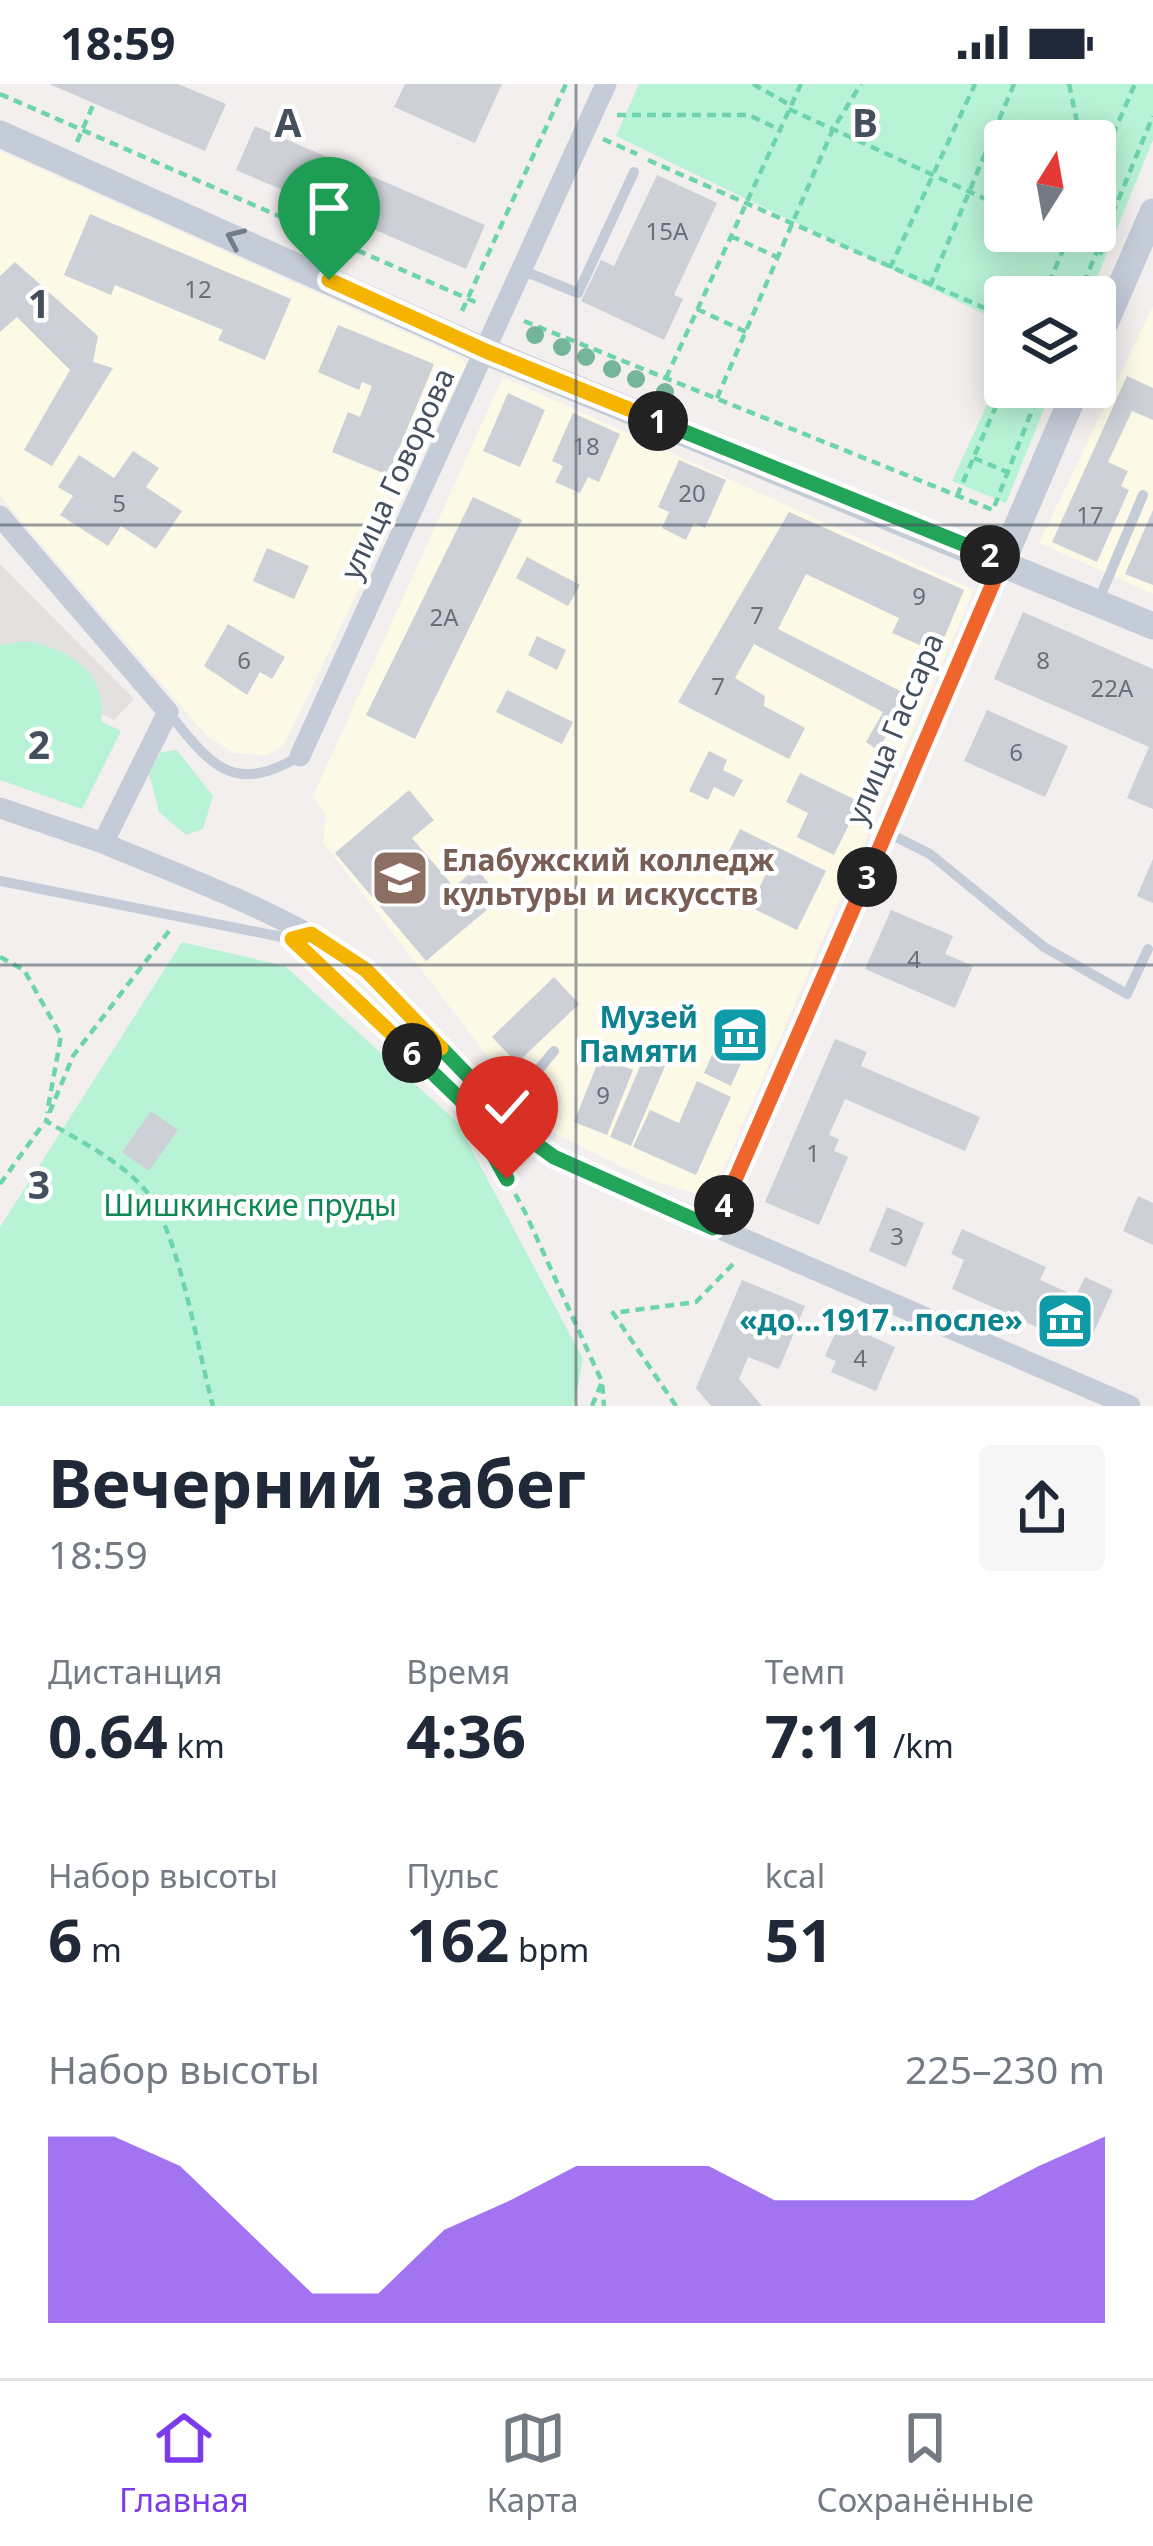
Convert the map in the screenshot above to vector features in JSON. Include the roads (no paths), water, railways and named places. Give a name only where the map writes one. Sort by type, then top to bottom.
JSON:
[{"type":"street","name":"улица Говорова","points":[[300,756],[612,92]]},
{"type":"street","points":[[0,134],[488,352],[1003,560],[1153,626]]},
{"type":"street","points":[[1116,298],[1153,212]]},
{"type":"street","name":"улица Гассара","points":[[713,1228],[1068,408]]},
{"type":"street","points":[[0,515],[168,712],[103,843]]},
{"type":"street","points":[[0,808],[103,843],[311,934],[366,970],[503,1112],[554,1157],[1130,1406]]},
{"type":"lane","points":[[524,272],[578,293],[634,172]]},
{"type":"lane","points":[[1098,602],[1143,495]]},
{"type":"lane","points":[[168,712],[205,757],[234,776],[268,776],[300,756]]},
{"type":"lane","points":[[886,832],[930,854],[1044,947],[1126,994],[1148,949]]},
{"type":"lane","points":[[0,881],[292,939],[311,934]]},
{"type":"lane","points":[[503,1112],[554,1051]]},
{"type":"place","name":"Елабужский колледж культуры и искусств","points":[[400,878]]},
{"type":"place","name":"Музей Памяти","points":[[740,1035]]},
{"type":"place","name":"«до...1917...после»","points":[[1065,1321]]},
{"type":"park label","name":"Шишкинские пруды","points":[[250,1206]]}]
